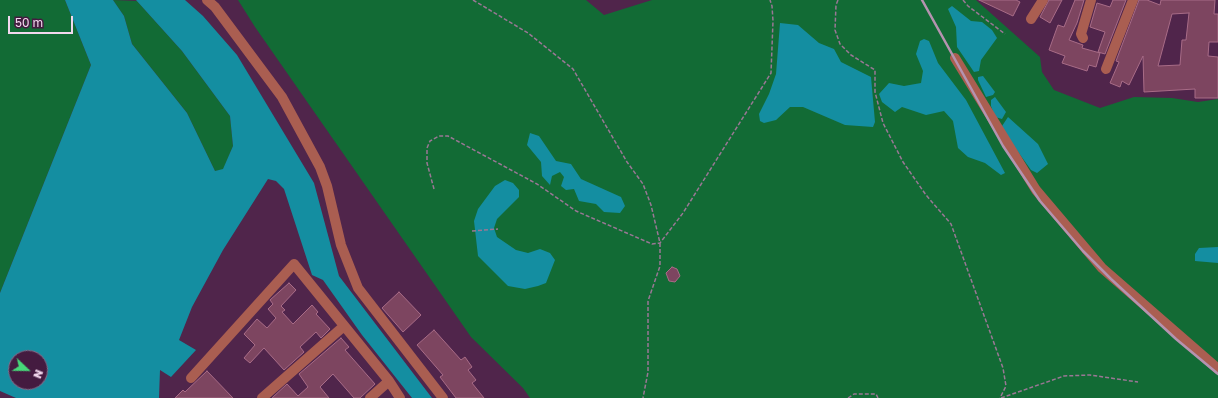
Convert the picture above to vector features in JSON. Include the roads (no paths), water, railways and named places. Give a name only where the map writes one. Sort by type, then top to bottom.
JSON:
[{"type":"street","points":[[207,0],[215,7],[282,97],[320,167],[327,186],[341,245],[358,288],[400,343],[416,361],[443,398]]},
{"type":"street","points":[[1031,19],[1043,0]]},
{"type":"street","points":[[1083,38],[1081,34],[1091,0]]},
{"type":"street","points":[[1106,69],[1133,0]]},
{"type":"street","points":[[955,58],[1036,190],[1102,268],[1218,369]]},
{"type":"street","points":[[192,378],[294,264],[389,381],[400,398]]},
{"type":"street","points":[[262,398],[344,326]]},
{"type":"street","points":[[370,398],[389,381]]},
{"type":"railway","points":[[922,0],[1003,146],[1040,201],[1083,251],[1111,279],[1176,339],[1218,374]]}]
